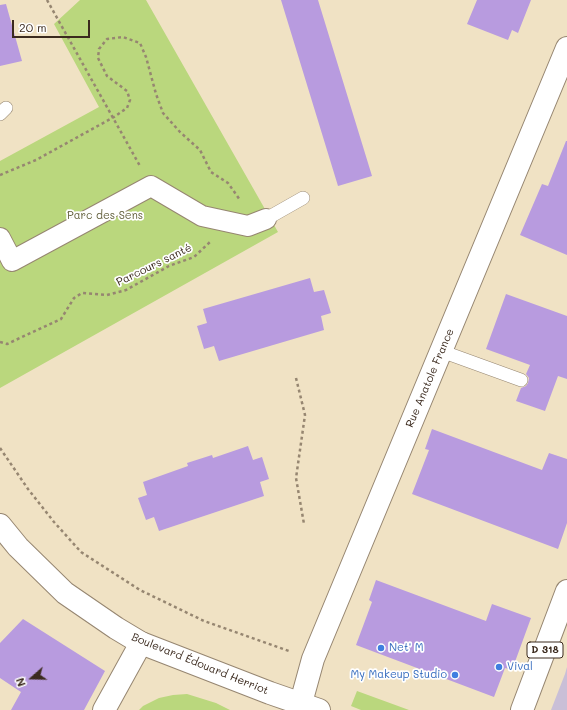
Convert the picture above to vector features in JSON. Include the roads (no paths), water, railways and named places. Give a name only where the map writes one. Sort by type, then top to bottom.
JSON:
[{"type":"street","name":"Rue Anatole France","points":[[306,708],[312,659],[567,48]]},
{"type":"street","points":[[0,238],[12,261],[151,186],[202,216],[248,226],[266,219]]},
{"type":"street","name":"Boulevard Édouard Herriot","points":[[0,526],[18,547],[65,593],[116,628],[141,643],[306,708]]},
{"type":"street","name":"D 318","points":[[522,710],[567,591]]},
{"type":"street","points":[[104,710],[141,643]]},
{"type":"lane","points":[[266,219],[303,198]]},
{"type":"lane","points":[[440,352],[522,380]]},
{"type":"place","name":"Net' M","points":[[381,648]]},
{"type":"place","name":"Vival","points":[[499,667]]},
{"type":"place","name":"My Makeup Studio","points":[[455,675]]},
{"type":"park label","name":"Parc des Sens","points":[[105,216]]}]
